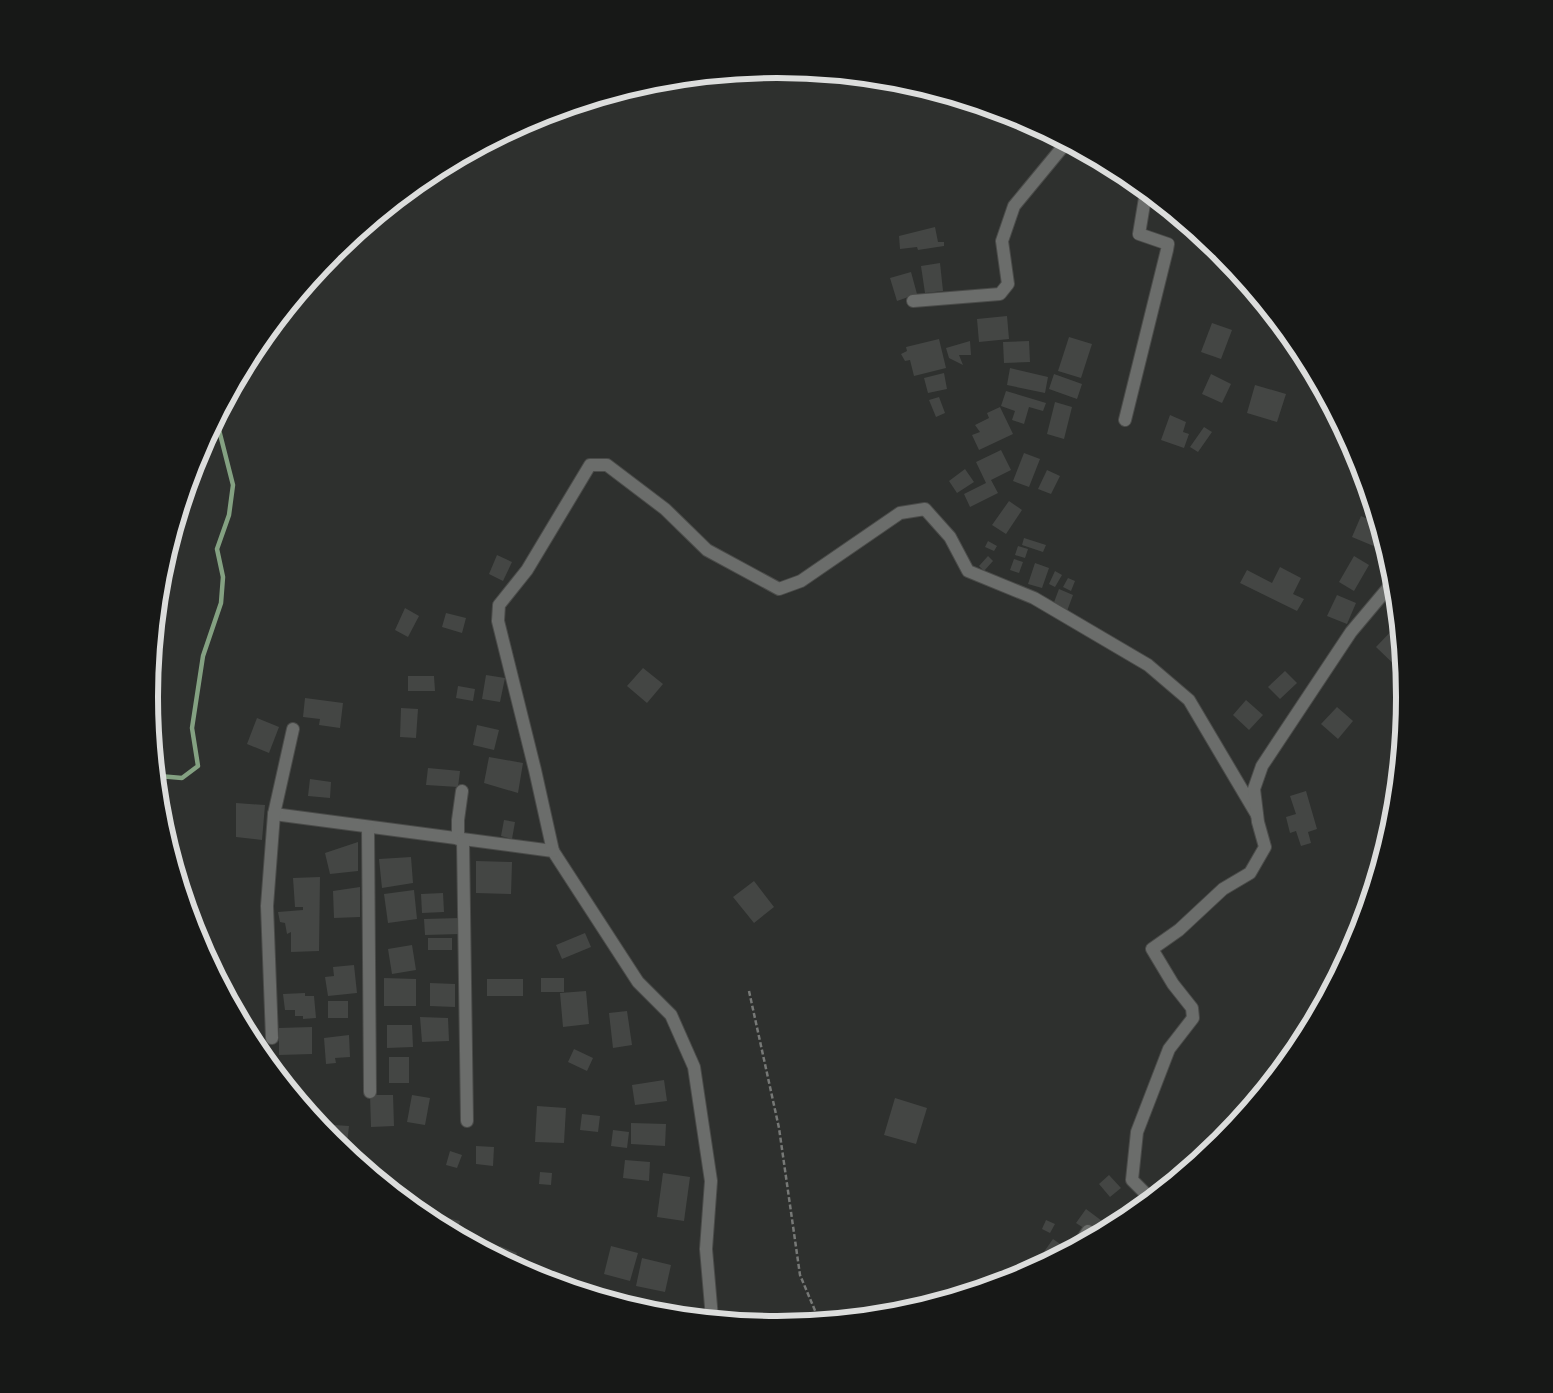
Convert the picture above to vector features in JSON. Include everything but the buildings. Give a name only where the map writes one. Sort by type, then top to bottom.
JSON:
[{"type":"street","points":[[913,301],[1000,294],[1005,289],[1008,284],[1002,241],[1014,206],[1062,147]]},
{"type":"street","points":[[1125,420],[1168,244],[1164,241],[1139,234],[1145,199]]},
{"type":"street","points":[[711,1312],[706,1249],[711,1181],[694,1067],[671,1015],[638,982],[553,851],[498,621],[499,605],[527,570],[590,464],[607,465],[665,509],[707,550],[779,590],[801,581],[900,513],[926,509],[950,537],[968,571],[1034,598],[1148,665],[1189,700],[1257,815]]},
{"type":"street","points":[[1145,1193],[1132,1180],[1137,1132],[1169,1049],[1193,1018],[1192,1008],[1173,984],[1152,949],[1179,930],[1223,889],[1250,873],[1265,847],[1257,815],[1254,789],[1262,766],[1352,632],[1386,590]]},
{"type":"street","points":[[272,1038],[267,906],[274,814],[294,729]]},
{"type":"street","points":[[462,791],[458,820],[461,839],[466,1121]]},
{"type":"street","points":[[274,814],[368,828],[553,851]]},
{"type":"street","points":[[368,828],[370,1092]]},
{"type":"path","points":[[749,991],[779,1128],[798,1267],[817,1314]]},
{"type":"waterway","points":[[163,776],[182,778],[198,766],[192,728],[203,656],[221,603],[223,577],[217,549],[229,515],[233,485],[219,428]]}]
